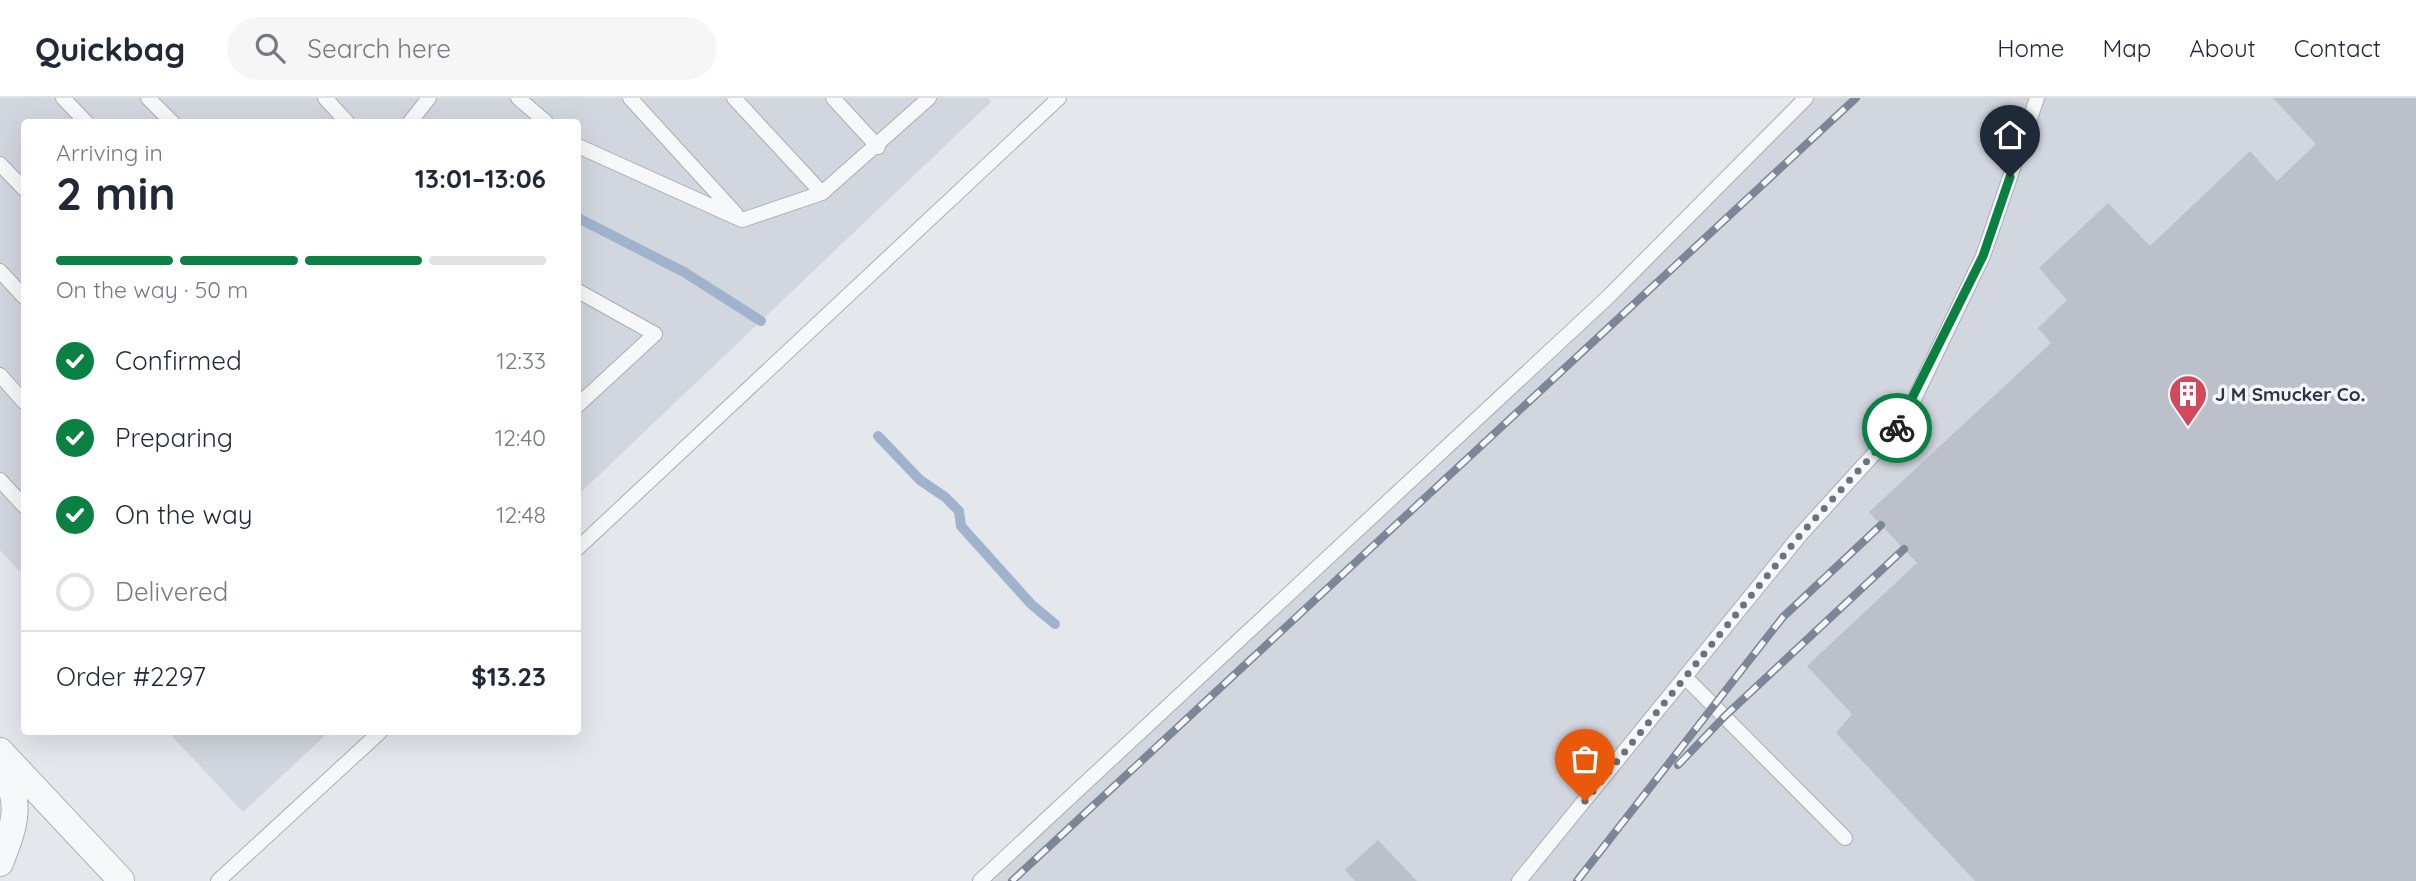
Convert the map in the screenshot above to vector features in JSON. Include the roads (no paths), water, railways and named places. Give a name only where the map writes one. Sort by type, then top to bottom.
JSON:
[{"type":"street","points":[[0,751],[121,880]]},
{"type":"street","points":[[0,760],[12,785],[17,812],[0,863]]},
{"type":"lane","points":[[63,98],[83,119]]},
{"type":"lane","points":[[148,98],[169,119]]},
{"type":"lane","points":[[325,98],[344,119]]},
{"type":"lane","points":[[517,98],[542,119]]},
{"type":"lane","points":[[630,98],[742,220]]},
{"type":"lane","points":[[734,98],[822,193]]},
{"type":"lane","points":[[832,98],[877,147]]},
{"type":"lane","points":[[581,147],[742,220],[822,193],[877,147],[929,98]]},
{"type":"lane","points":[[581,545],[1059,98]]},
{"type":"lane","points":[[981,881],[1608,297],[1805,98]]},
{"type":"lane","points":[[1519,881],[1801,534],[1903,422],[1983,256],[2037,98]]},
{"type":"lane","points":[[412,119],[425,100]]},
{"type":"lane","points":[[0,164],[21,186]]},
{"type":"lane","points":[[0,271],[21,295]]},
{"type":"lane","points":[[581,293],[654,334],[581,402]]},
{"type":"lane","points":[[0,375],[21,399]]},
{"type":"lane","points":[[0,480],[21,503]]},
{"type":"lane","points":[[1685,677],[1845,838]]},
{"type":"lane","points":[[218,881],[377,735]]},
{"type":"waterway","points":[[581,220],[684,272],[761,321]]},
{"type":"waterway","points":[[878,436],[920,480],[945,497],[959,511],[961,526],[1031,604],[1055,624]]},
{"type":"railway","points":[[1012,881],[1856,98]]},
{"type":"railway","points":[[1577,881],[1783,617],[1881,525]]},
{"type":"railway","points":[[1678,765],[1725,716],[1904,549]]},
{"type":"place","name":"J M Smucker Co.","points":[[2188,428]]}]
